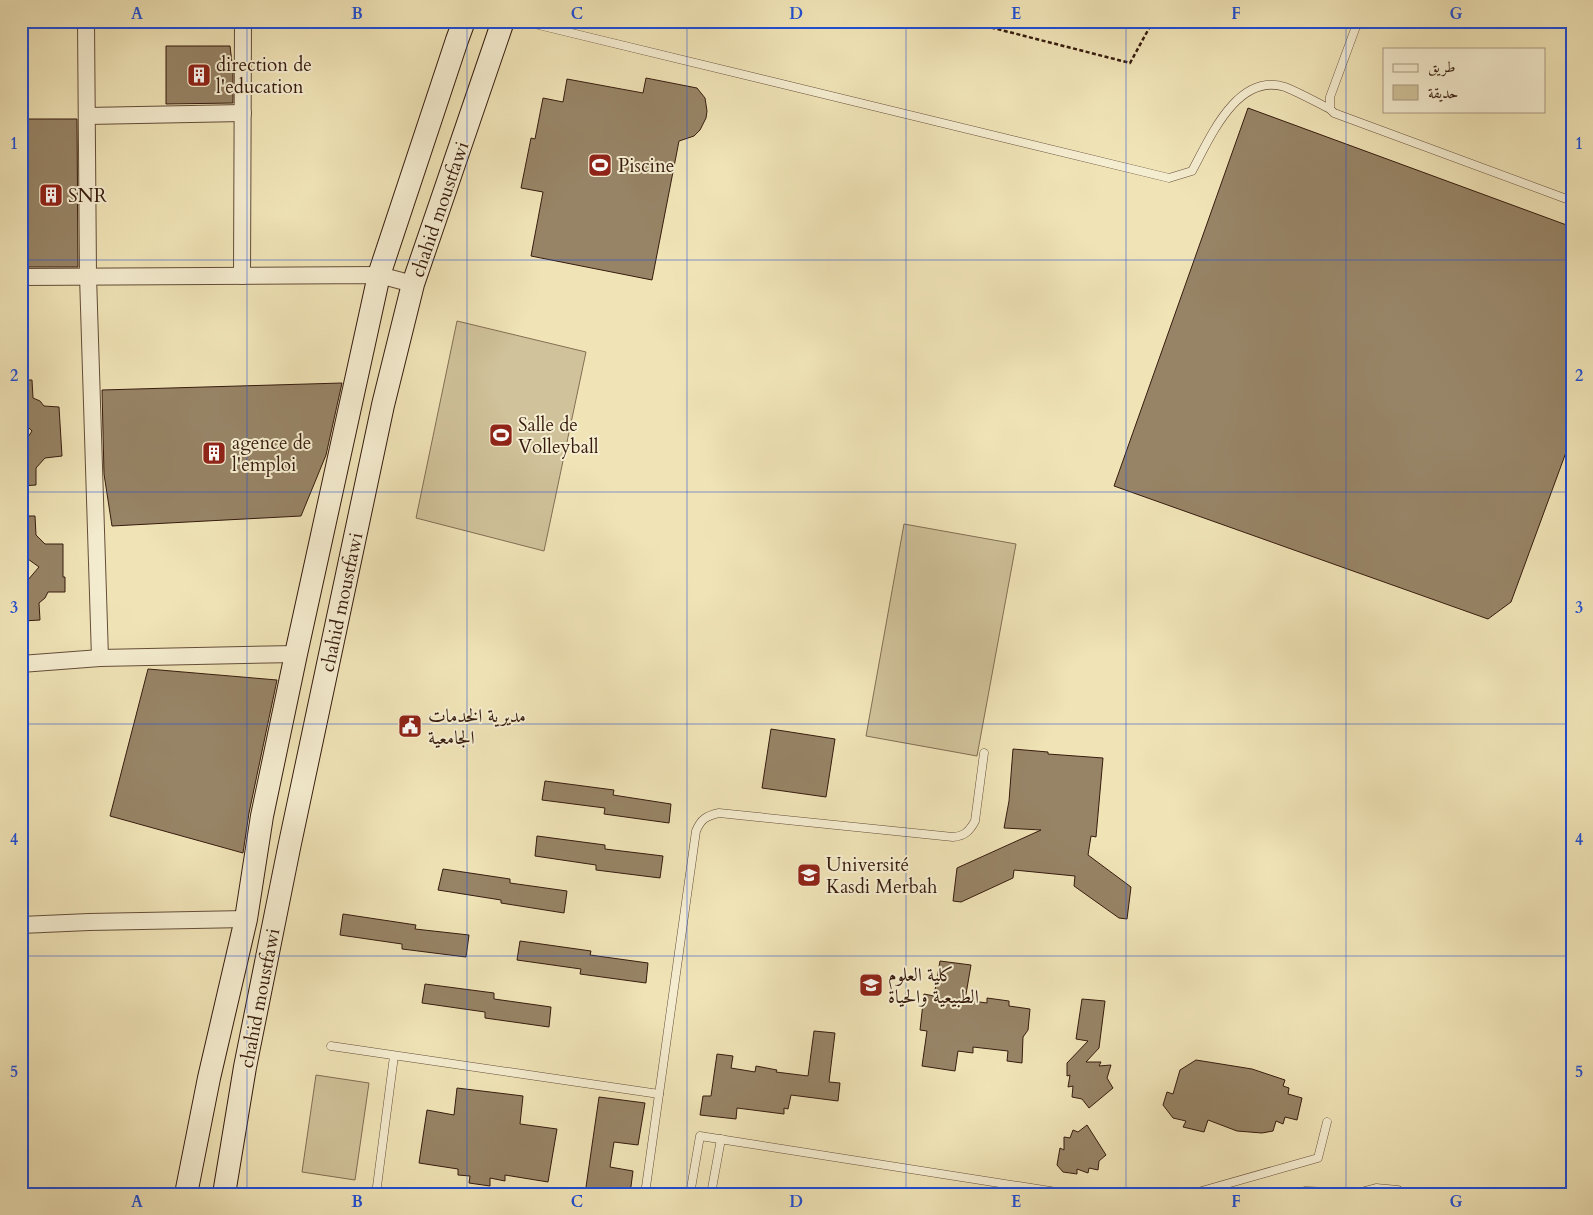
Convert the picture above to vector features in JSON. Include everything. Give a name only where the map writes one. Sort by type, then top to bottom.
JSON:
[{"type":"main road","name":"chahid moustfawi","points":[[186,1194],[209,1078],[246,919],[262,816],[296,654],[379,275],[464,21]]},
{"type":"main road","name":"chahid moustfawi","points":[[224,1194],[245,1067],[382,404],[413,284],[503,21]]},
{"type":"street","points":[[86,21],[88,276],[100,658]]},
{"type":"street","points":[[242,276],[243,21]]},
{"type":"street","points":[[87,116],[243,113]]},
{"type":"street","points":[[21,277],[379,275],[413,284]]},
{"type":"street","points":[[21,664],[100,658],[296,654]]},
{"type":"street","points":[[21,924],[246,919]]},
{"type":"lane","points":[[522,21],[1170,178],[1192,171],[1224,114],[1244,93],[1263,85],[1284,87],[1341,116],[1572,201]]},
{"type":"lane","points":[[1330,109],[1330,97],[1358,21]]},
{"type":"lane","points":[[645,1194],[696,831],[700,821],[707,816],[719,813],[953,837],[963,836],[975,822],[984,753]]},
{"type":"lane","points":[[331,1046],[659,1094]]},
{"type":"lane","points":[[376,1194],[394,1056]]},
{"type":"lane","points":[[1192,1194],[1318,1158],[1327,1122]]},
{"type":"lane","points":[[690,1194],[700,1136],[1069,1194]]},
{"type":"lane","points":[[711,1194],[721,1139]]},
{"type":"lane","points":[[1294,1194],[1305,1191],[1357,1194],[1376,1188],[1398,1190],[1403,1194]]},
{"type":"path","points":[[966,21],[1130,63],[1153,21]]},
{"type":"green space","name":"Salle de Volleyball","points":[[457,321],[586,352],[544,551],[416,518]]},
{"type":"green space","points":[[904,524],[1016,544],[977,756],[866,736]]},
{"type":"green space","points":[[316,1075],[369,1083],[355,1180],[302,1172]]},
{"type":"building","name":"direction de l'education","points":[[166,46],[230,46],[233,71],[233,103],[166,104]]},
{"type":"building","name":"Piscine","points":[[646,78],[697,88],[705,98],[707,111],[700,130],[694,136],[679,141],[652,280],[531,256],[543,192],[521,188],[531,138],[535,139],[543,98],[563,102],[567,79],[643,93]]},
{"type":"building","points":[[1248,108],[1572,227],[1572,436],[1511,602],[1488,619],[1114,486]]},
{"type":"building","name":"SNR","points":[[21,119],[77,119],[78,267],[21,267]]},
{"type":"building","points":[[21,380],[32,380],[33,398],[40,401],[44,406],[59,407],[62,456],[45,458],[36,468],[36,485],[21,486],[21,448],[32,431],[21,420]]},
{"type":"building","name":"agence de l'emploi","points":[[342,383],[326,455],[301,516],[112,526],[104,474],[102,390]]},
{"type":"building","points":[[21,516],[35,516],[36,535],[45,544],[63,544],[65,592],[48,592],[39,603],[40,620],[23,621],[22,587],[39,567],[21,554]]},
{"type":"building","points":[[148,669],[277,680],[249,813],[243,853],[110,816]]},
{"type":"building","points":[[771,729],[835,739],[826,797],[762,788]]},
{"type":"building","points":[[1013,749],[1103,758],[1096,837],[1091,836],[1088,855],[1131,887],[1127,919],[1119,918],[1074,886],[1075,876],[1014,870],[1013,878],[961,902],[953,901],[957,868],[1041,830],[1004,828],[1009,801]]},
{"type":"building","points":[[545,781],[614,790],[613,795],[671,804],[669,823],[604,814],[605,808],[542,800]]},
{"type":"building","points":[[537,836],[605,845],[605,849],[663,856],[660,878],[596,870],[596,865],[535,856]]},
{"type":"building","points":[[443,869],[510,879],[510,883],[567,891],[564,913],[438,890]]},
{"type":"building","points":[[343,914],[416,925],[415,929],[469,935],[466,957],[402,949],[402,944],[340,935]]},
{"type":"building","points":[[520,941],[591,951],[590,955],[648,963],[646,983],[580,974],[581,969],[517,960]]},
{"type":"building","points":[[940,961],[971,965],[965,1000],[987,1003],[987,998],[1009,1001],[1009,1006],[1030,1009],[1028,1030],[1023,1037],[1022,1063],[1007,1061],[1008,1051],[973,1047],[973,1053],[958,1051],[955,1071],[922,1066],[927,1031],[920,1030],[924,994],[934,996]]},
{"type":"building","points":[[425,984],[494,993],[494,999],[551,1007],[549,1027],[485,1018],[485,1012],[422,1003]]},
{"type":"building","points":[[1082,999],[1105,1001],[1099,1048],[1086,1062],[1101,1062],[1099,1066],[1111,1065],[1107,1078],[1113,1088],[1089,1108],[1082,1099],[1072,1097],[1073,1086],[1068,1087],[1070,1075],[1067,1076],[1067,1063],[1088,1041],[1076,1039]]},
{"type":"building","points":[[814,1031],[835,1033],[829,1082],[840,1083],[838,1101],[791,1095],[788,1109],[784,1108],[784,1114],[737,1108],[736,1119],[700,1115],[703,1096],[711,1096],[717,1054],[733,1056],[731,1068],[755,1072],[756,1066],[777,1070],[776,1072],[808,1076]]},
{"type":"building","points":[[1196,1060],[1252,1069],[1285,1080],[1283,1086],[1289,1088],[1288,1094],[1302,1098],[1297,1120],[1285,1117],[1283,1124],[1276,1121],[1273,1131],[1262,1133],[1237,1131],[1208,1120],[1204,1132],[1183,1127],[1186,1121],[1173,1118],[1163,1105],[1167,1092],[1173,1094],[1180,1070]]},
{"type":"building","points":[[457,1088],[523,1096],[520,1124],[557,1129],[548,1182],[505,1175],[505,1181],[490,1178],[490,1186],[469,1183],[470,1176],[458,1175],[458,1169],[419,1163],[427,1110],[454,1115]]},
{"type":"building","points":[[599,1097],[645,1103],[638,1145],[614,1142],[610,1167],[633,1171],[630,1194],[585,1194]]},
{"type":"building","points":[[1087,1125],[1106,1155],[1099,1161],[1098,1170],[1089,1168],[1088,1173],[1077,1169],[1077,1174],[1063,1172],[1057,1165],[1060,1148],[1064,1150],[1064,1137],[1070,1138],[1073,1130],[1078,1132]]},
{"type":"place","name":"direction de l'education","points":[[199,75]]},
{"type":"place","name":"Piscine","points":[[600,165]]},
{"type":"place","name":"SNR","points":[[51,195]]},
{"type":"place","name":"Salle de Volleyball","points":[[501,435]]},
{"type":"place","name":"agence de l'emploi","points":[[214,453]]},
{"type":"place","name":"مديرية الخدمات الجامعية","points":[[410,726]]},
{"type":"place","name":"Université Kasdi Merbah","points":[[809,875]]},
{"type":"place","name":"كلية العلوم الطبيعية والحياة","points":[[871,985]]}]
